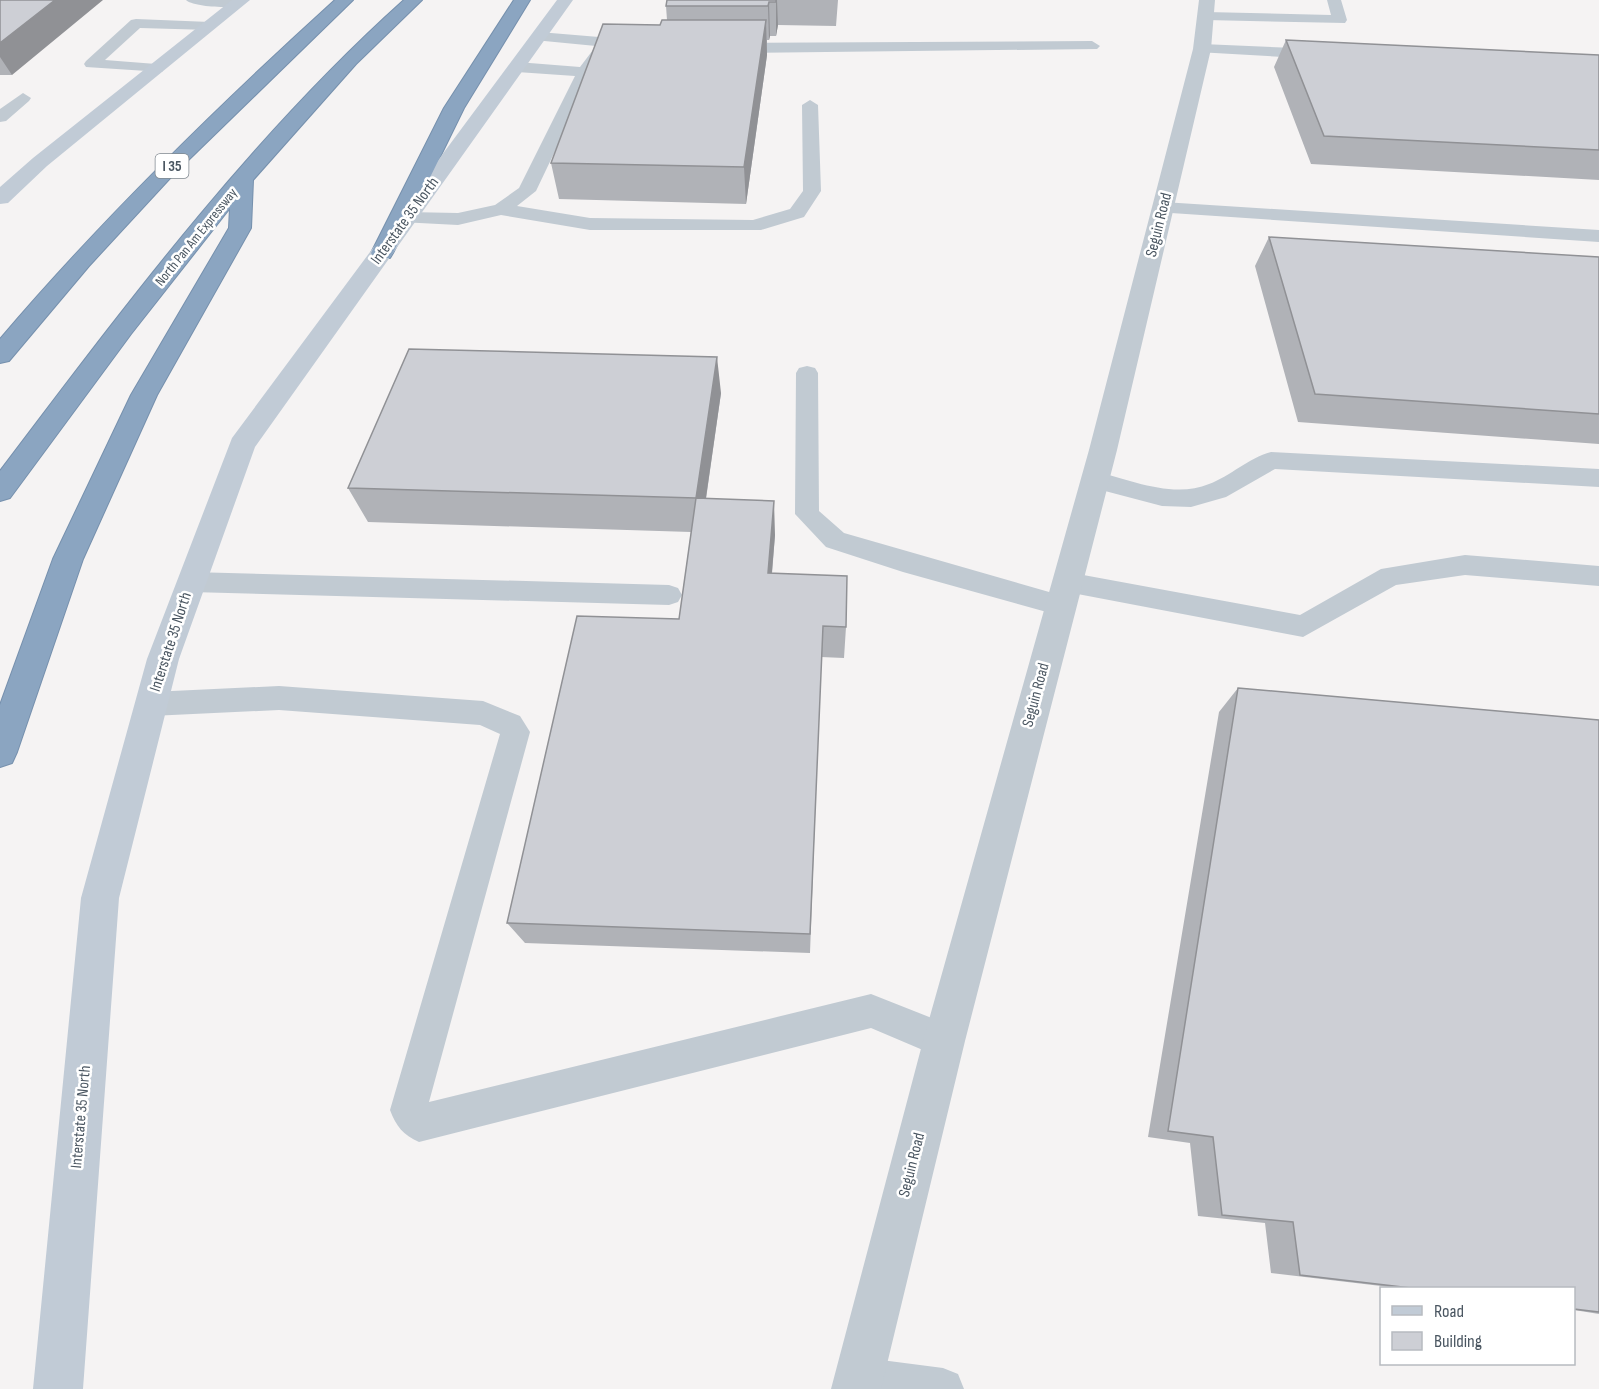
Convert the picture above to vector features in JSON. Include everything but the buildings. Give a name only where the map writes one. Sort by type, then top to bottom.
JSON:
[{"type":"highway","name":"I 35","points":[[0,355],[117,223],[207,128],[345,0]]},
{"type":"highway","name":"North Pan Am Expressway","points":[[0,491],[68,400],[243,179],[342,67],[414,0]]},
{"type":"highway","points":[[382,254],[454,108],[522,0]]},
{"type":"highway","points":[[0,752],[68,559],[144,395],[240,228],[243,179]]},
{"type":"main road","name":"Interstate 35 North","points":[[58,1389],[100,898],[163,659],[191,582],[242,445],[565,0]]},
{"type":"main road","points":[[3,191],[240,2]]},
{"type":"street","name":"Seguin Road","points":[[857,1383],[944,1041],[1095,480],[1202,49],[1206,8]]},
{"type":"lane","points":[[194,0],[240,2]]},
{"type":"lane","points":[[1206,8],[1340,20],[1334,0]]},
{"type":"lane","points":[[156,69],[92,64],[136,23],[210,26]]},
{"type":"lane","points":[[539,37],[653,46]]},
{"type":"lane","points":[[407,218],[458,219],[501,209],[527,191],[585,72],[608,43]]},
{"type":"lane","points":[[716,48],[1092,46]]},
{"type":"lane","points":[[1202,49],[1330,54]]},
{"type":"lane","points":[[517,67],[585,72]]},
{"type":"lane","points":[[0,117],[23,98]]},
{"type":"lane","points":[[501,209],[590,224],[754,226],[797,213],[813,190],[810,105]]},
{"type":"lane","points":[[1163,208],[1599,236]]},
{"type":"lane","points":[[807,373],[807,514],[835,540],[903,562],[1064,593],[1303,626],[1390,576],[1465,565],[1599,576]]},
{"type":"lane","points":[[1095,480],[1162,497],[1191,498],[1217,491],[1271,459],[1599,478]]},
{"type":"lane","points":[[191,582],[669,595]]},
{"type":"lane","points":[[151,704],[279,698],[472,712],[483,713],[510,725],[515,732],[408,1110],[419,1124],[871,1011],[944,1041]]},
{"type":"lane","points":[[857,1383],[943,1389]]}]
